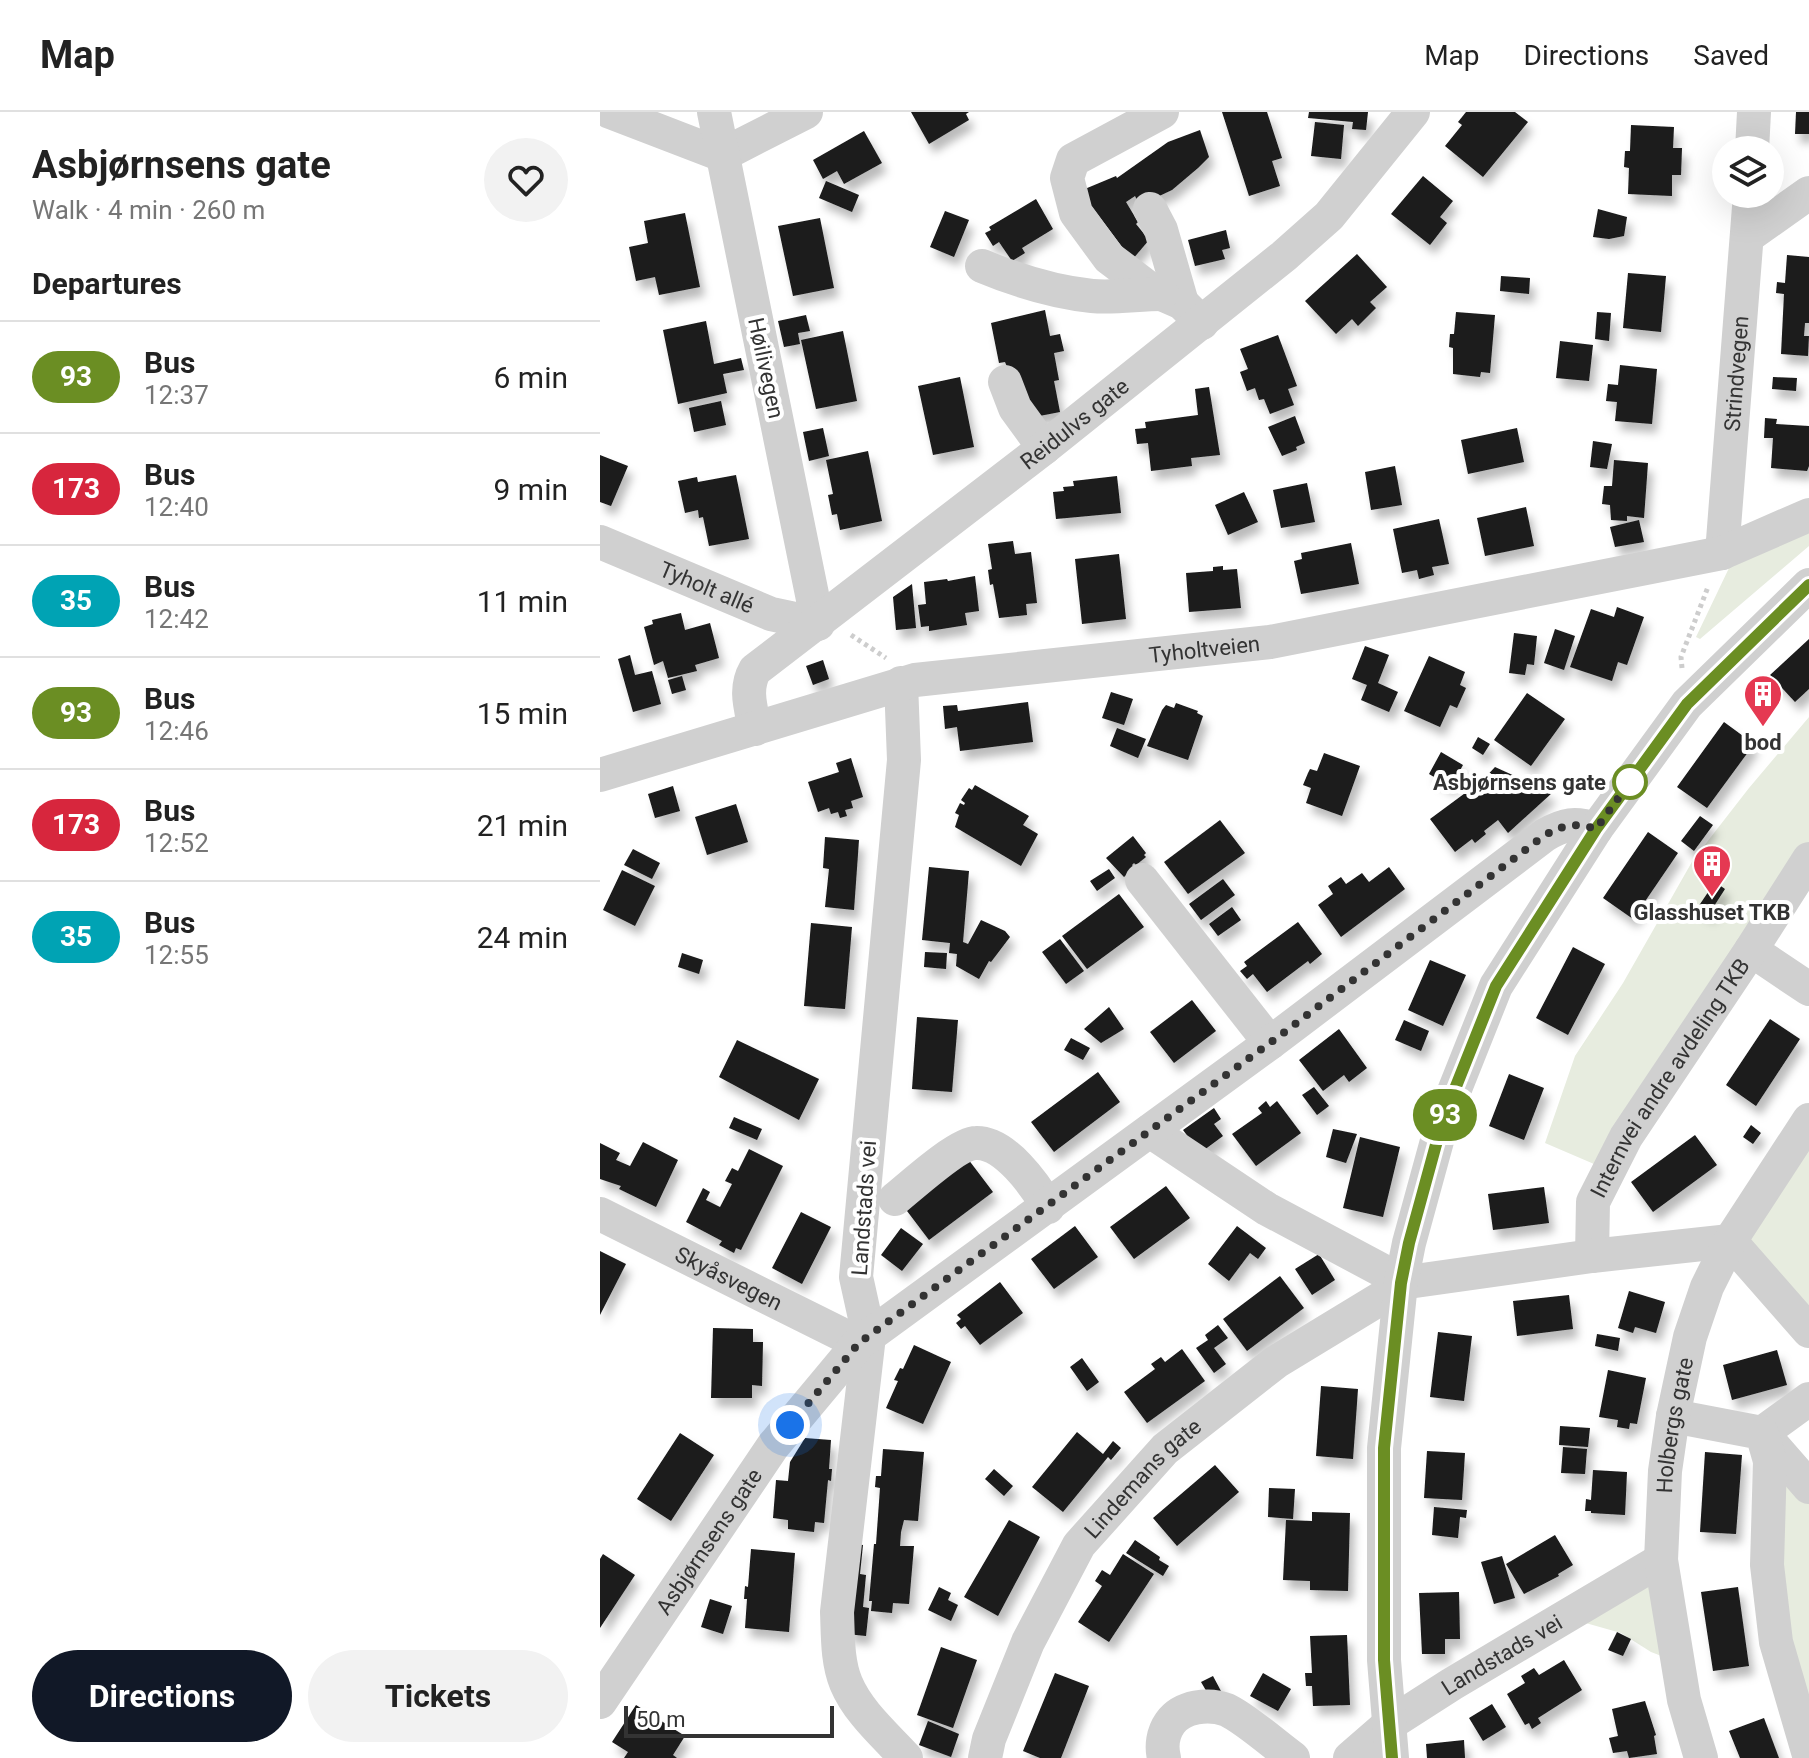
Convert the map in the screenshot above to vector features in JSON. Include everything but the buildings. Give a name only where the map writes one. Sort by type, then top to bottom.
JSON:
[{"type":"street","points":[[610,112],[722,155],[806,112]]},
{"type":"street","name":"Høilivegen","points":[[714,112],[829,626]]},
{"type":"street","points":[[1162,112],[1073,160],[1067,178],[1076,213],[1109,258],[1150,289],[1182,307]]},
{"type":"street","name":"Reidulvs gate","points":[[755,729],[748,692],[755,670],[829,626],[1044,448],[1182,307],[1329,216],[1371,168],[1413,112]]},
{"type":"street","points":[[1753,136],[1754,112]]},
{"type":"street","points":[[1748,236],[1809,193]]},
{"type":"street","name":"Strindvegen","points":[[1722,553],[1749,208]]},
{"type":"street","points":[[1150,209],[1161,230],[1182,307]]},
{"type":"street","points":[[982,266],[1022,282],[1056,290],[1182,307]]},
{"type":"street","points":[[1005,382],[1015,408],[1044,448]]},
{"type":"street","name":"Tyholtveien","points":[[600,775],[909,681],[1270,642],[1722,553],[1809,515]]},
{"type":"street","name":"Tyholt allé","points":[[600,542],[771,614],[829,626]]},
{"type":"street","points":[[1390,1742],[1383,1581],[1384,1448],[1401,1283],[1443,1119],[1496,986],[1596,829],[1687,704],[1809,585]]},
{"type":"street","name":"Landstads vei","points":[[906,1758],[859,1706],[845,1681],[837,1612],[864,1339],[856,1277],[909,681]]},
{"type":"street","name":"Asbjørnsens gate","points":[[600,1702],[773,1446],[864,1339],[1270,1043],[1545,835],[1563,825],[1581,824],[1596,829]]},
{"type":"street","name":"Internvei andre avdeling TKB","points":[[1592,1256],[1593,1202],[1626,1137],[1809,859]]},
{"type":"street","points":[[1142,880],[1270,1043]]},
{"type":"street","name":"Internvei andre avdeling TKB","points":[[1751,950],[1809,989]]},
{"type":"street","name":"Holbergs gate","points":[[1701,1758],[1684,1700],[1661,1560],[1665,1471],[1673,1416],[1690,1337],[1707,1287],[1730,1241],[1809,1120]]},
{"type":"street","points":[[1150,1131],[1267,1209],[1401,1283]]},
{"type":"street","points":[[895,1199],[960,1149],[974,1142],[990,1145],[1015,1164],[1048,1207]]},
{"type":"street","name":"Skyåsvegen","points":[[600,1214],[864,1339]]},
{"type":"street","points":[[1730,1241],[1809,1331]]},
{"type":"street","name":"Lindemans gate","points":[[985,1758],[989,1739],[1028,1642],[1079,1545],[1165,1449],[1276,1362],[1401,1283],[1592,1256],[1730,1241]]},
{"type":"street","points":[[1762,1433],[1809,1399]]},
{"type":"street","points":[[1673,1416],[1762,1433],[1809,1487]]},
{"type":"street","points":[[1762,1433],[1770,1461],[1767,1565],[1776,1642],[1809,1755]]},
{"type":"street","name":"Landstads vei","points":[[1350,1758],[1390,1742],[1574,1610],[1661,1560]]},
{"type":"street","points":[[1164,1758],[1165,1731],[1175,1715],[1197,1706],[1226,1710],[1293,1758]]},
{"type":"path","points":[[1687,704],[1681,657],[1722,553]]},
{"type":"path","points":[[829,626],[909,681]]},
{"type":"shaded area","points":[[1809,528],[1809,546],[1700,639],[1696,637],[1729,568]]},
{"type":"shaded area","points":[[1809,717],[1809,859],[1594,1164],[1545,1143],[1575,1056],[1623,983],[1693,860]]},
{"type":"shaded area","points":[[1809,1120],[1809,1332],[1730,1241]]},
{"type":"shaded area","points":[[1784,1461],[1809,1487],[1809,1755],[1776,1642]]},
{"type":"shaded area","points":[[1661,1560],[1677,1662],[1651,1652],[1621,1633],[1575,1620]]},
{"type":"bus line","name":"93","points":[[1392,1758],[1384,1660],[1384,1448],[1401,1283],[1443,1119],[1496,986],[1596,829],[1687,704],[1809,585]]},
{"type":"place","name":"bod","points":[[1763,728]]},
{"type":"place","name":"Asbjørnsens gate","points":[[1630,782]]},
{"type":"place","name":"Glasshuset TKB","points":[[1712,898]]},
{"type":"route","points":[[790,1425],[859,1343],[1270,1043],[1545,835],[1563,825],[1581,824],[1596,829],[1632,779],[1630,782]]}]
